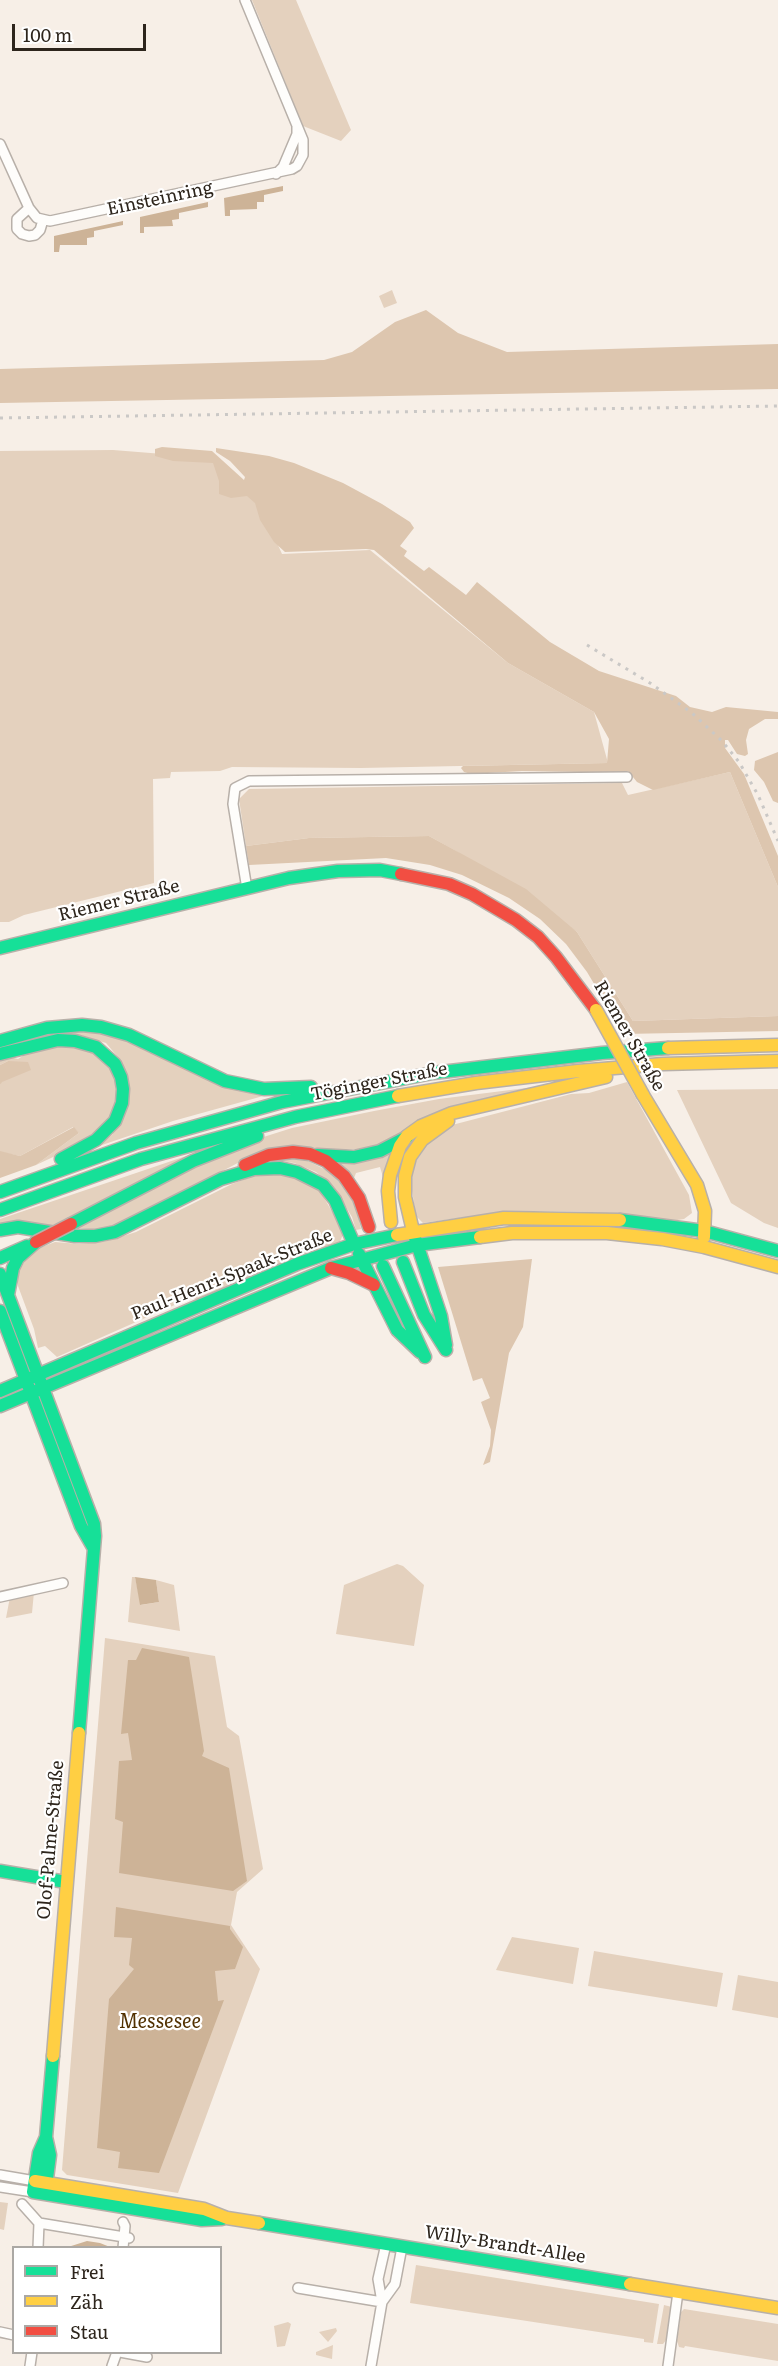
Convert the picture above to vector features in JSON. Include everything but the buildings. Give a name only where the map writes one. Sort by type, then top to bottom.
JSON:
[{"type":"main road","name":"Riemer Straße","points":[[0,948],[321,873],[380,870],[449,884],[495,906],[538,937],[575,980],[596,1010],[697,1185],[703,1201],[704,1247]]},
{"type":"main road","points":[[0,1041],[47,1028],[82,1025],[102,1027],[129,1035],[225,1081],[264,1089],[363,1085]]},
{"type":"main road","points":[[0,1054],[58,1040],[83,1042],[107,1055],[115,1064],[122,1082],[123,1096],[120,1109],[104,1134],[72,1155],[40,1168],[21,1183]]},
{"type":"main road","name":"Töginger Straße","points":[[0,1191],[136,1143],[218,1119],[282,1102],[363,1085],[433,1072],[602,1053],[697,1046],[778,1045]]},
{"type":"main road","name":"Töginger Straße","points":[[0,1210],[141,1159],[295,1117],[385,1098],[476,1083],[578,1071],[663,1064],[778,1061]]},
{"type":"main road","points":[[0,1230],[18,1227],[75,1236],[95,1236],[115,1232],[269,1155],[293,1152],[354,1157],[380,1151],[429,1121],[470,1108],[663,1064]]},
{"type":"main road","points":[[403,1262],[424,1314],[446,1350],[441,1316],[413,1231],[405,1197],[405,1176],[411,1157],[422,1140],[444,1123],[470,1108]]},
{"type":"main road","points":[[0,1258],[36,1242],[193,1161],[268,1131],[295,1117]]},
{"type":"main road","points":[[391,1222],[388,1191],[390,1175],[400,1146],[407,1136]]},
{"type":"main road","points":[[310,1154],[326,1161],[344,1176],[359,1198],[369,1227]]},
{"type":"main road","points":[[220,1179],[254,1169],[268,1168],[297,1172],[323,1185],[335,1200],[361,1259],[397,1330],[425,1357],[383,1266]]},
{"type":"main road","name":"Paul-Henri-Spaak-Straße","points":[[0,1391],[297,1264],[354,1244],[413,1231],[504,1218],[578,1217],[635,1220],[704,1231],[778,1251]]},
{"type":"main road","name":"Paul-Henri-Spaak-Straße","points":[[0,1406],[331,1268],[417,1245],[482,1235],[579,1232],[635,1236],[704,1247],[778,1267]]},
{"type":"main road","points":[[8,1295],[13,1268],[18,1257],[36,1242]]},
{"type":"main road","points":[[331,1268],[349,1273],[374,1285]]},
{"type":"main road","name":"Olof-Palme-Straße","points":[[0,1274],[94,1524],[46,2137],[39,2153],[40,2187]]},
{"type":"main road","points":[[242,1288],[248,1303]]},
{"type":"main road","points":[[0,1311],[81,1526],[93,1546]]},
{"type":"main road","points":[[0,1871],[66,1882]]},
{"type":"main road","name":"Willy-Brandt-Allee","points":[[40,2187],[204,2209],[226,2218],[778,2308]]},
{"type":"street","name":"Einsteinring","points":[[28,208],[16,219],[17,229],[22,234],[35,235],[40,230],[43,220],[58,220],[276,174],[292,169],[300,162],[304,146],[245,0]]},
{"type":"street","points":[[0,144],[28,208],[37,218],[43,220]]},
{"type":"street","points":[[247,889],[233,804],[235,789],[249,781],[627,777]]},
{"type":"street","points":[[0,1597],[63,1583]]},
{"type":"street","points":[[0,2175],[40,2187]]},
{"type":"street","points":[[0,2187],[40,2187]]},
{"type":"street","points":[[22,2204],[39,2223],[126,2241],[123,2222]]},
{"type":"street","points":[[38,2246],[39,2223]]},
{"type":"street","points":[[371,2366],[382,2302],[378,2279],[386,2244]]},
{"type":"street","points":[[382,2302],[395,2284],[402,2247]]},
{"type":"street","points":[[298,2288],[382,2302]]},
{"type":"street","points":[[668,2366],[678,2292]]},
{"type":"street","points":[[130,2354],[147,2357]]},
{"type":"shaded area","points":[[252,0],[296,0],[351,130],[341,141],[303,126]]},
{"type":"shaded area","points":[[392,290],[397,303],[384,308],[379,296]]},
{"type":"shaded area","points":[[426,310],[458,333],[507,352],[778,344],[778,389],[0,403],[0,369],[324,360],[352,352],[395,322]]},
{"type":"shaded area","points":[[162,447],[212,451],[244,480],[245,477],[230,461],[216,452],[216,448],[269,456],[294,463],[343,483],[410,522],[414,528],[400,546],[407,551],[404,556],[424,571],[429,567],[466,595],[477,582],[550,642],[599,671],[676,696],[690,707],[712,712],[726,707],[778,712],[778,719],[765,719],[749,729],[746,740],[748,754],[745,756],[737,754],[728,740],[725,740],[725,748],[744,774],[778,856],[778,887],[730,772],[653,790],[637,782],[628,771],[618,774],[522,771],[471,774],[464,772],[461,768],[463,766],[607,763],[609,739],[594,712],[508,663],[374,550],[285,552],[274,542],[260,520],[255,503],[247,496],[231,498],[219,494],[219,481],[213,463],[173,461],[155,456],[155,449]]},
{"type":"shaded area","points":[[113,450],[213,458],[257,498],[282,554],[370,550],[508,663],[594,712],[608,763],[361,768],[232,767],[220,771],[171,772],[170,778],[153,779],[154,883],[24,915],[9,922],[0,922],[0,451]]},
{"type":"shaded area","points":[[778,752],[778,803],[773,801],[764,782],[754,770],[755,761]]},
{"type":"shaded area","points":[[730,772],[778,887],[778,1016],[633,1021],[577,932],[456,851],[429,836],[309,838],[246,846],[239,799],[249,789],[622,783],[628,795]]},
{"type":"shaded area","points":[[429,836],[526,889],[577,932],[633,1021],[778,1016],[778,1031],[624,1034],[587,972],[566,944],[540,919],[509,898],[462,875],[430,865],[386,858],[249,865],[246,846],[309,838]]},
{"type":"shaded area","points":[[80,1031],[108,1034],[274,1093],[173,1121],[99,1146],[113,1134],[122,1062],[106,1043],[80,1035],[0,1047]]},
{"type":"shaded area","points":[[65,1045],[86,1046],[115,1074],[117,1108],[105,1125],[66,1151],[36,1165],[79,1133],[73,1127],[20,1156],[0,1152],[0,1085],[8,1061],[0,1065],[0,1060],[10,1057],[18,1059],[29,1052]]},
{"type":"shaded area","points":[[8,1061],[28,1062],[31,1070],[2,1082],[0,1085],[0,1065]]},
{"type":"shaded area","points":[[627,1082],[689,1195],[692,1213],[684,1219],[671,1221],[591,1212],[538,1211],[488,1214],[423,1223],[416,1216],[410,1178],[414,1164],[429,1142],[452,1125]]},
{"type":"shaded area","points":[[542,1086],[404,1132],[373,1148],[251,1156],[118,1226],[100,1230],[77,1228],[172,1177],[254,1140],[292,1128],[439,1099]]},
{"type":"shaded area","points":[[778,1089],[778,1228],[764,1223],[731,1203],[677,1090]]},
{"type":"shaded area","points":[[74,1127],[79,1133],[36,1165],[0,1178],[0,1151],[20,1156]]},
{"type":"shaded area","points":[[395,1148],[383,1177],[380,1167],[356,1173],[354,1178],[336,1160]]},
{"type":"shaded area","points":[[207,1149],[69,1221],[48,1226],[0,1226],[0,1219]]},
{"type":"shaded area","points":[[300,1157],[336,1175],[356,1206],[361,1229],[356,1230],[352,1217],[334,1187],[316,1172],[294,1163],[268,1159]]},
{"type":"shaded area","points":[[264,1172],[292,1174],[320,1191],[344,1232],[339,1244],[199,1299],[188,1299],[57,1357],[45,1346],[38,1348],[34,1329],[18,1286],[17,1274],[31,1251],[55,1242],[79,1244],[107,1241],[136,1232],[232,1184]]},
{"type":"shaded area","points":[[532,1259],[523,1327],[509,1353],[490,1462],[483,1465],[490,1446],[491,1430],[481,1402],[490,1398],[482,1378],[473,1381],[438,1267]]},
{"type":"shaded area","points":[[397,1564],[403,1566],[424,1585],[414,1646],[336,1634],[344,1585]]},
{"type":"shaded area","points":[[132,1577],[135,1577],[141,1605],[159,1602],[156,1580],[174,1585],[180,1631],[128,1622]]},
{"type":"shaded area","points":[[34,1592],[32,1613],[6,1618],[10,1597]]},
{"type":"shaded area","points":[[105,1638],[215,1656],[227,1727],[239,1736],[263,1869],[237,1892],[231,1925],[260,1969],[178,2193],[67,2175],[62,2170]]},
{"type":"shaded area","points":[[512,1937],[579,1948],[573,1984],[496,1970]]},
{"type":"shaded area","points":[[594,1951],[723,1973],[717,2007],[588,1986]]},
{"type":"shaded area","points":[[738,1975],[778,1982],[778,2018],[732,2010]]},
{"type":"shaded area","points":[[0,2202],[8,2203],[4,2230],[0,2229]]},
{"type":"shaded area","points":[[416,2265],[659,2304],[653,2343],[644,2342],[644,2339],[410,2303]]},
{"type":"shaded area","points":[[664,2305],[672,2307],[667,2339],[663,2344],[657,2344]]},
{"type":"shaded area","points":[[684,2309],[778,2324],[778,2361],[685,2346],[684,2348],[679,2347],[677,2341],[681,2312]]},
{"type":"shaded area","points":[[288,2322],[291,2324],[285,2346],[277,2347],[274,2326]]},
{"type":"shaded area","points":[[336,2328],[337,2331],[328,2342],[319,2332]]},
{"type":"shaded area","points":[[333,2345],[332,2359],[316,2355],[316,2352]]},
{"type":"water","points":[[283,186],[283,191],[264,195],[264,202],[257,202],[257,209],[230,210],[230,216],[225,216],[224,198]]},
{"type":"water","points":[[208,202],[208,207],[179,213],[179,219],[172,220],[173,226],[144,227],[144,233],[140,233],[140,217]]},
{"type":"water","points":[[123,221],[123,225],[94,231],[94,237],[87,238],[87,245],[60,245],[59,252],[54,252],[54,236]]},
{"type":"water","points":[[135,1577],[156,1580],[159,1602],[140,1605]]},
{"type":"water","points":[[142,1648],[189,1657],[204,1751],[202,1756],[229,1768],[247,1881],[233,1891],[119,1873],[123,1822],[115,1819],[119,1761],[132,1760],[128,1733],[121,1734],[128,1660],[136,1660]]},
{"type":"water","name":"Messesee","points":[[116,1907],[230,1926],[243,1947],[235,1969],[215,1971],[218,2001],[224,2000],[159,2173],[118,2168],[120,2152],[97,2148],[109,1999],[134,1969],[129,1965],[132,1938],[114,1937]]},
{"type":"water","points":[[87,2241],[108,2246],[71,2246]]},
{"type":"railway","points":[[0,418],[778,406]]},
{"type":"railway","points":[[587,645],[650,683],[692,713],[722,741],[739,762],[758,795],[778,841]]},
{"type":"traffic: fast","points":[[0,948],[289,878],[338,871],[380,870],[401,874]]},
{"type":"traffic: fast","points":[[0,1041],[47,1028],[82,1025],[101,1027],[129,1035],[225,1081],[264,1089],[311,1087]]},
{"type":"traffic: fast","points":[[0,1054],[58,1040],[75,1041],[96,1047],[115,1064],[123,1089],[122,1103],[115,1121],[96,1140],[61,1159]]},
{"type":"traffic: fast","points":[[0,1192],[136,1143],[282,1102],[433,1073],[602,1053],[668,1048]]},
{"type":"traffic: fast","points":[[0,1210],[141,1159],[295,1117],[398,1096]]},
{"type":"traffic: fast","points":[[71,1224],[193,1161],[257,1136]]},
{"type":"traffic: fast","points":[[317,1155],[354,1157],[380,1151],[407,1137]]},
{"type":"traffic: fast","points":[[0,1230],[18,1227],[75,1236],[95,1236],[115,1232],[221,1179],[254,1169],[280,1168],[297,1172],[323,1185],[335,1200],[354,1244]]},
{"type":"traffic: fast","points":[[620,1220],[704,1231],[778,1251]]},
{"type":"traffic: fast","points":[[0,1391],[297,1264],[354,1244],[397,1235]]},
{"type":"traffic: fast","points":[[0,1406],[331,1268],[417,1245],[480,1237]]},
{"type":"traffic: fast","points":[[415,1238],[441,1316],[446,1345]]},
{"type":"traffic: fast","points":[[8,1295],[13,1268],[18,1258],[36,1242]]},
{"type":"traffic: fast","points":[[0,1258],[27,1246]]},
{"type":"traffic: fast","points":[[359,1254],[397,1330],[420,1352]]},
{"type":"traffic: fast","points":[[403,1262],[424,1315],[446,1350]]},
{"type":"traffic: fast","points":[[383,1266],[425,1357]]},
{"type":"traffic: fast","points":[[0,1274],[94,1524],[95,1536],[79,1733]]},
{"type":"traffic: fast","points":[[0,1311],[81,1526],[93,1547]]},
{"type":"traffic: fast","points":[[0,1871],[66,1882]]},
{"type":"traffic: fast","points":[[45,2194],[50,2155],[46,2137],[53,2056]]},
{"type":"traffic: fast","points":[[46,2137],[39,2153],[33,2192],[202,2220],[222,2219]]},
{"type":"traffic: fast","points":[[259,2223],[630,2284]]},
{"type":"traffic: slow","points":[[596,1010],[643,1095]]},
{"type":"traffic: slow","points":[[668,1048],[778,1045]]},
{"type":"traffic: slow","points":[[398,1096],[476,1083],[578,1071],[663,1064],[778,1061]]},
{"type":"traffic: slow","points":[[391,1222],[388,1191],[390,1175],[400,1146],[407,1136],[421,1126],[452,1113],[606,1077]]},
{"type":"traffic: slow","points":[[643,1095],[697,1185],[705,1211],[704,1237]]},
{"type":"traffic: slow","points":[[413,1231],[405,1197],[405,1176],[410,1157],[422,1140],[448,1121]]},
{"type":"traffic: slow","points":[[397,1235],[504,1218],[620,1220]]},
{"type":"traffic: slow","points":[[480,1237],[512,1233],[607,1233],[662,1239],[704,1247],[778,1267]]},
{"type":"traffic: slow","points":[[53,2056],[79,1733]]},
{"type":"traffic: slow","points":[[35,2181],[204,2209],[227,2218],[259,2223]]},
{"type":"traffic: slow","points":[[630,2284],[778,2308]]},
{"type":"traffic: jam","points":[[401,874],[449,884],[472,894],[516,920],[538,937],[556,957],[596,1010]]},
{"type":"traffic: jam","points":[[245,1165],[269,1155],[293,1152],[310,1154],[326,1161],[344,1176],[359,1198],[369,1227]]},
{"type":"traffic: jam","points":[[36,1242],[71,1224]]},
{"type":"traffic: jam","points":[[331,1268],[349,1273],[374,1285]]}]
